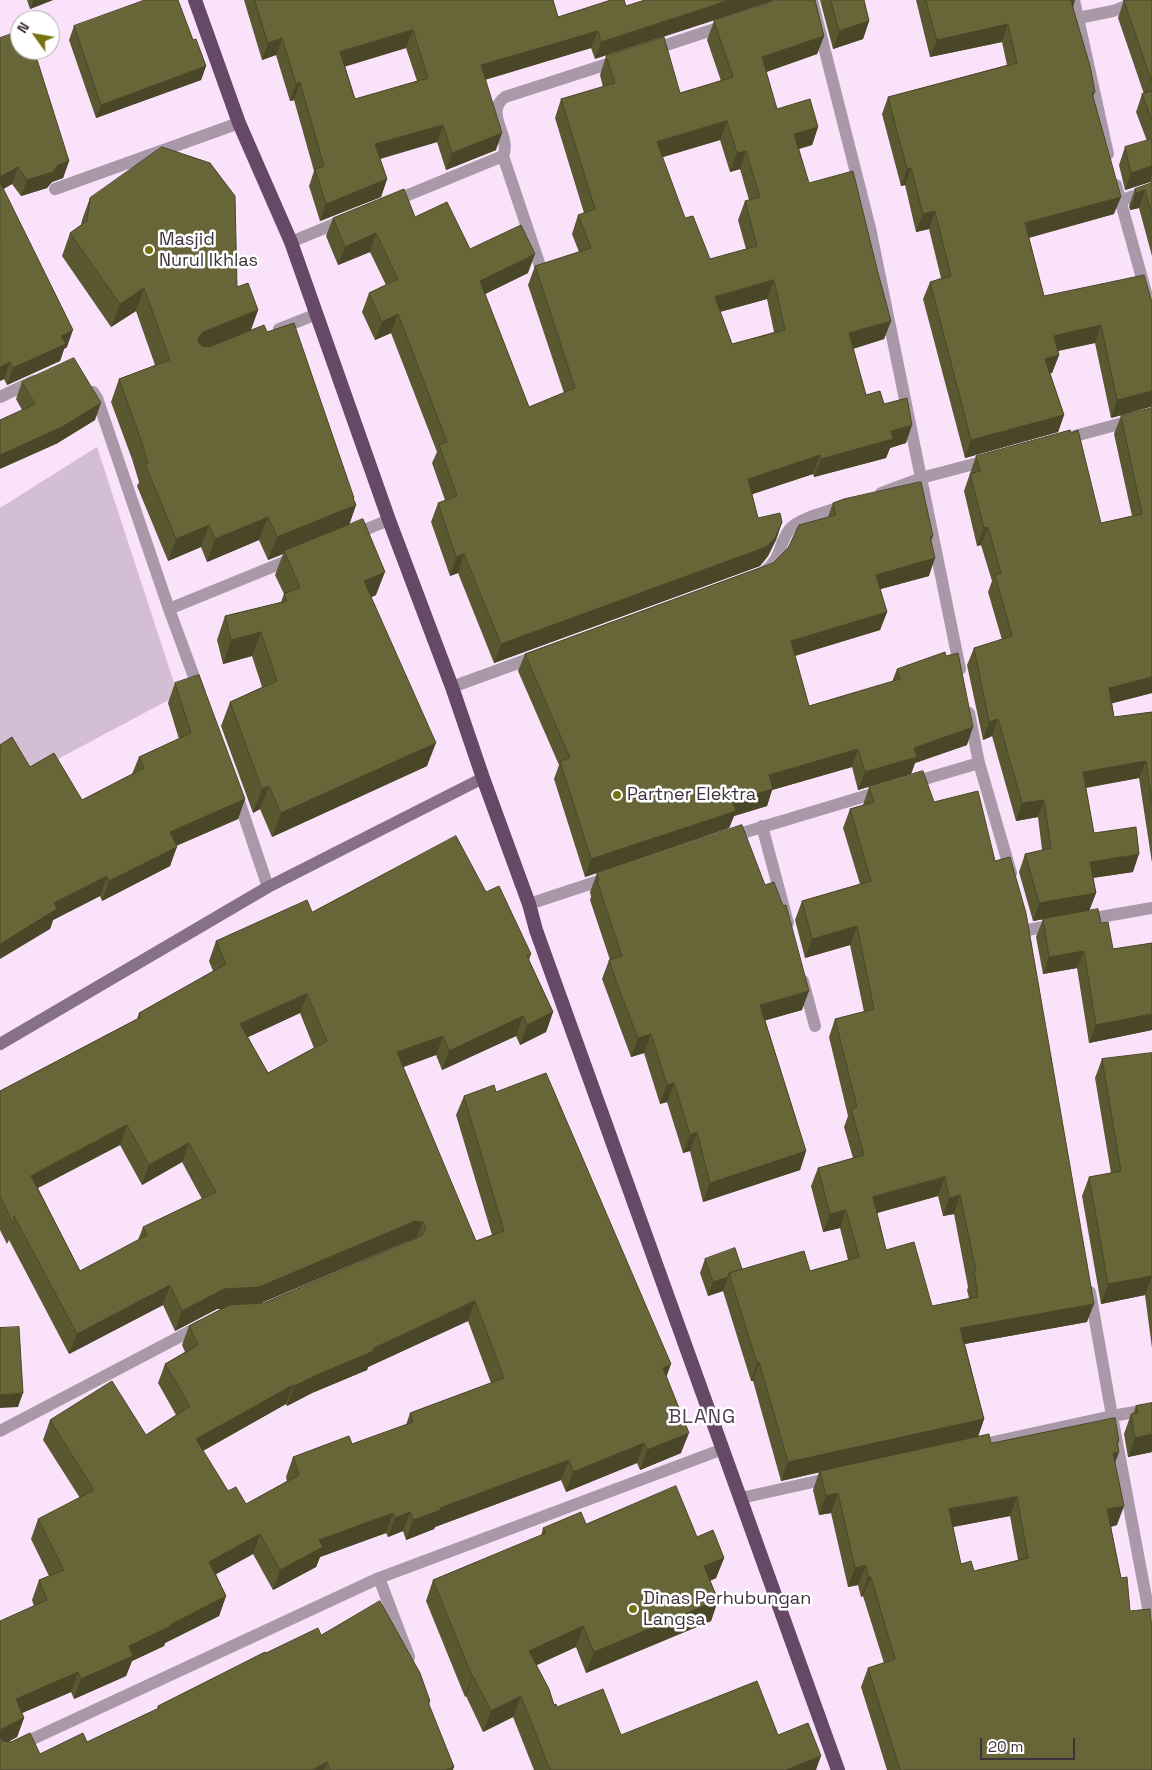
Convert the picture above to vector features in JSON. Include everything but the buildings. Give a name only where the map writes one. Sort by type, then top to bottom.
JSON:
[{"type":"highway","points":[[195,0],[239,123],[291,242],[389,520],[452,687],[529,904],[536,930],[838,1770]]},
{"type":"main road","points":[[0,1044],[268,887],[483,778]]},
{"type":"street","points":[[812,0],[870,228],[962,677]]},
{"type":"street","points":[[1074,0],[1094,96],[1120,201],[1152,314]]},
{"type":"street","points":[[1078,18],[1113,11],[1142,0]]},
{"type":"street","points":[[540,266],[503,156],[505,151],[504,144],[496,113],[501,100],[505,97],[738,21]]},
{"type":"street","points":[[55,189],[239,123]]},
{"type":"street","points":[[380,206],[503,156]]},
{"type":"street","points":[[1120,201],[1152,190]]},
{"type":"street","points":[[291,242],[353,217]]},
{"type":"street","points":[[271,333],[317,314]]},
{"type":"street","points":[[0,397],[49,374]]},
{"type":"street","points":[[88,384],[97,398],[203,702]]},
{"type":"street","points":[[1056,441],[1152,415]]},
{"type":"street","points":[[754,576],[764,573],[773,566],[790,529],[799,522],[921,478],[998,457]]},
{"type":"street","points":[[343,539],[389,520]]},
{"type":"street","points":[[169,609],[306,554]]},
{"type":"street","points":[[452,687],[553,650]]},
{"type":"street","points":[[966,696],[979,763],[1014,883]]},
{"type":"street","points":[[716,841],[979,763]]},
{"type":"street","points":[[231,776],[268,887]]},
{"type":"street","points":[[762,826],[790,930]]},
{"type":"street","points":[[529,904],[622,873]]},
{"type":"street","points":[[1027,930],[1152,908]]},
{"type":"street","points":[[800,968],[815,1026]]},
{"type":"street","points":[[1088,1280],[1152,1629]]},
{"type":"street","points":[[0,1431],[210,1321]]},
{"type":"street","points":[[965,1448],[1112,1416],[1152,1410]]},
{"type":"street","points":[[0,1754],[379,1578],[723,1449]]},
{"type":"street","points":[[741,1498],[848,1474]]},
{"type":"street","points":[[379,1578],[414,1670]]},
{"type":"shaded area","points":[[97,447],[178,695],[24,777],[0,752],[0,508]]},
{"type":"place","name":"Masjid Nurul Ikhlas","points":[[149,250]]},
{"type":"place","name":"Partner Elektra","points":[[617,795]]},
{"type":"place","name":"Dinas Perhubungan Langsa","points":[[633,1609]]},
{"type":"district","name":"BLANG","points":[[702,1418]]}]
